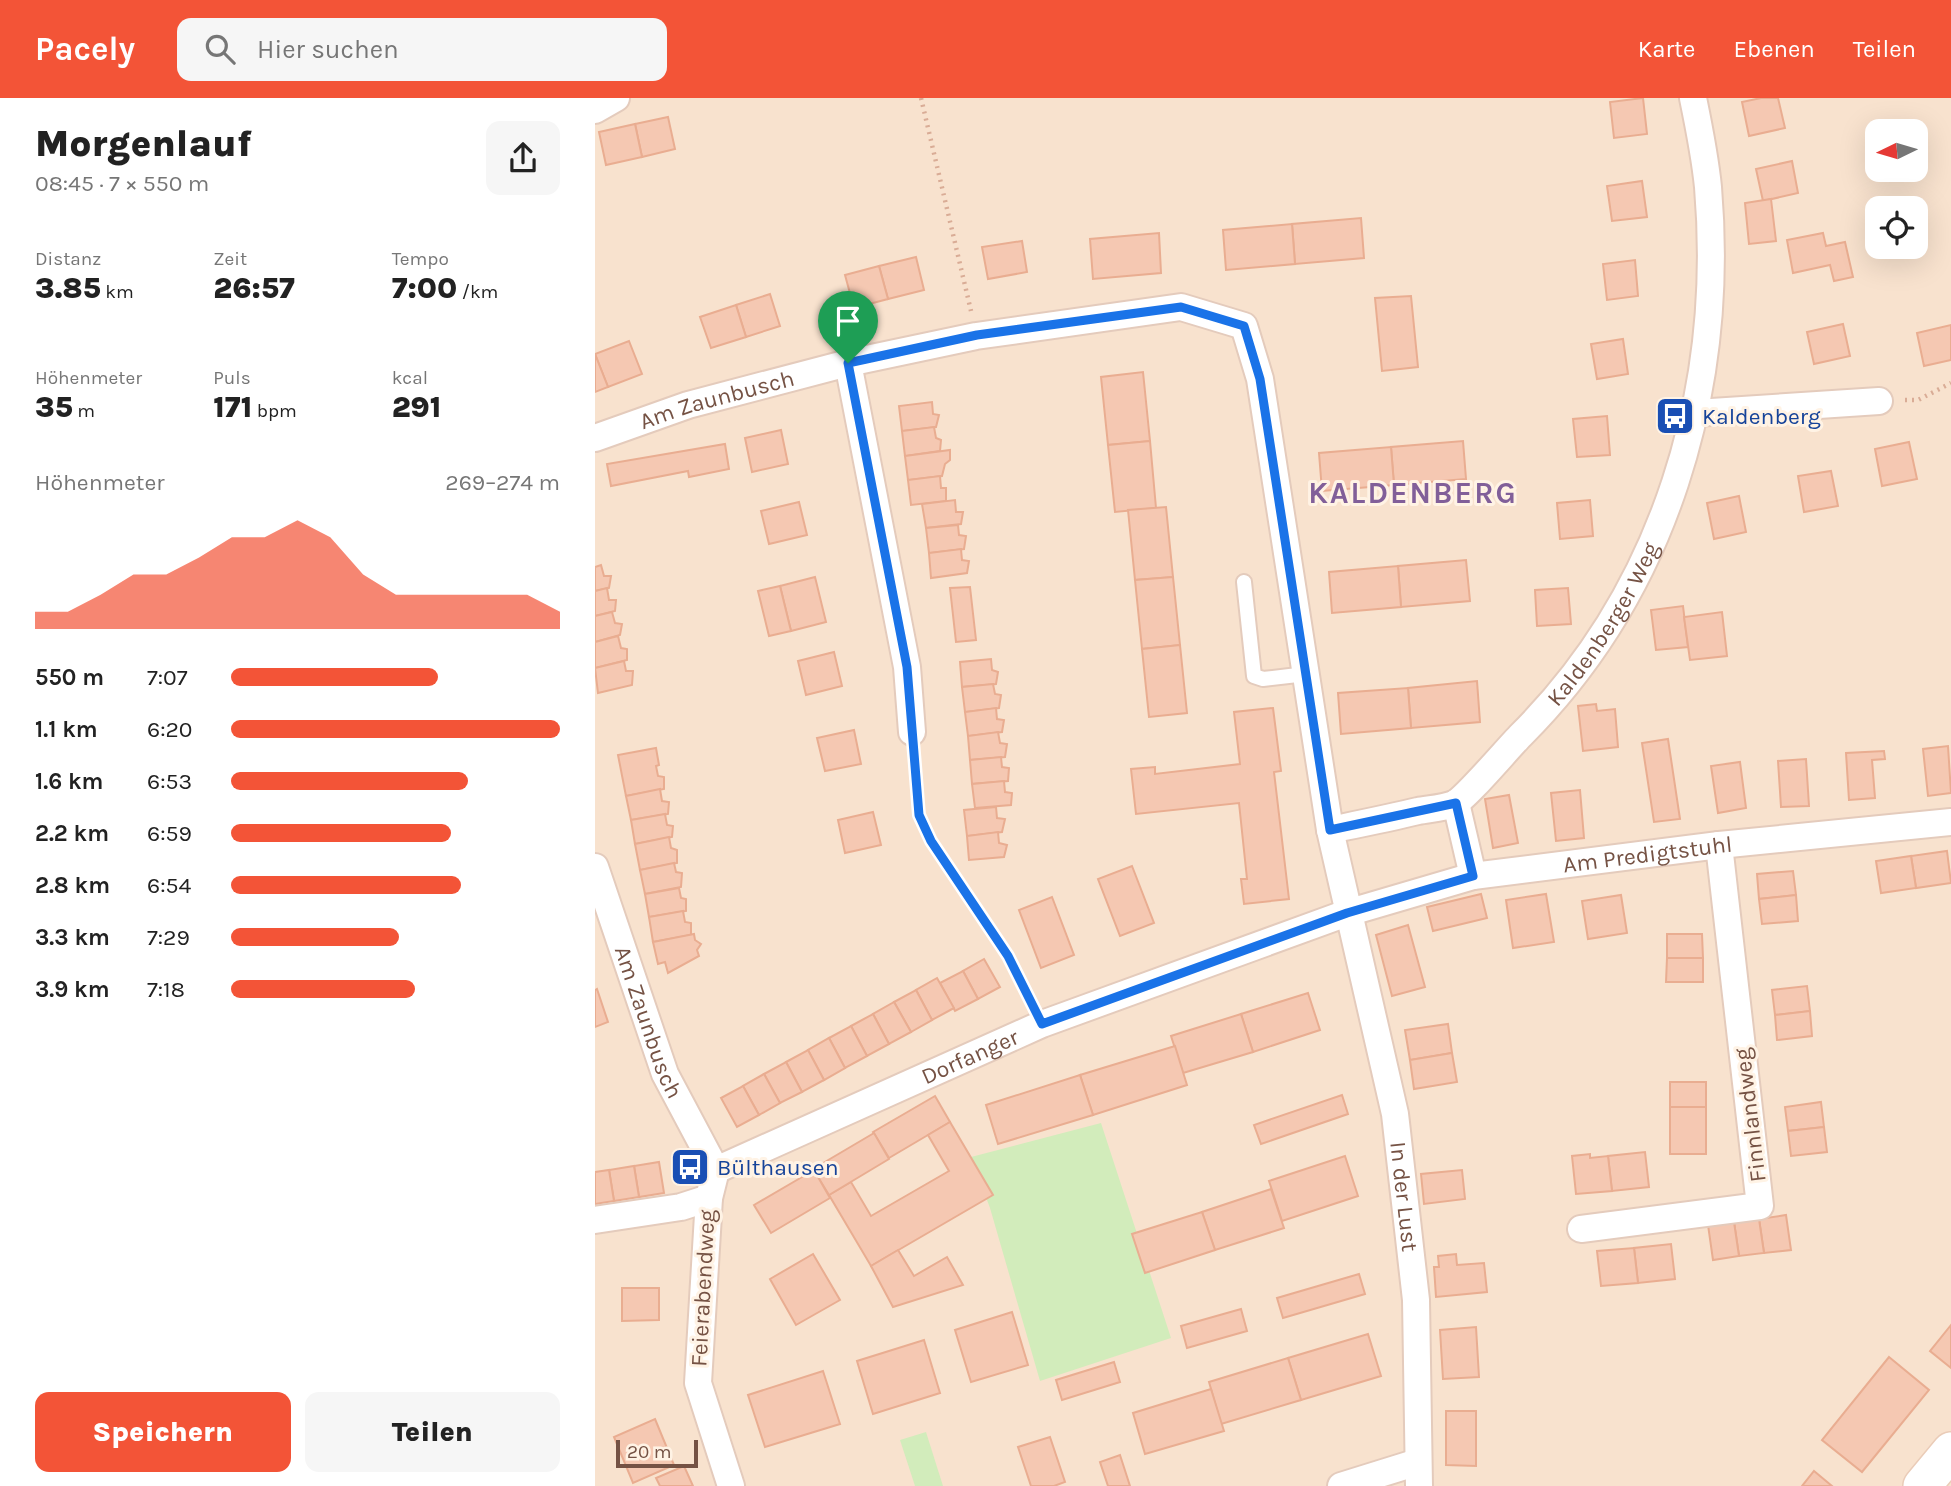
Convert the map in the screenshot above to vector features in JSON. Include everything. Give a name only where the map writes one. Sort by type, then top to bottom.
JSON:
[{"type":"main road","points":[[1922,1486],[1951,1451]]},
{"type":"street","points":[[595,110],[616,98]]},
{"type":"street","name":"Kaldenberger Weg","points":[[1456,803],[1556,698],[1610,626],[1666,510],[1696,413],[1711,283],[1708,186],[1693,98]]},
{"type":"street","name":"Am Zaunbusch","points":[[595,438],[688,404],[848,363],[977,335],[1181,307],[1244,326],[1260,379],[1330,830],[1347,913]]},
{"type":"street","points":[[848,363],[907,667],[912,732]]},
{"type":"street","points":[[1696,413],[1879,401]]},
{"type":"street","points":[[1330,830],[1456,803],[1473,876]]},
{"type":"street","name":"Am Predigtstuhl","points":[[1347,913],[1473,876],[1719,845],[1951,822]]},
{"type":"street","name":"Finnlandweg","points":[[1581,1230],[1760,1206],[1719,845]]},
{"type":"street","name":"Am Zaunbusch","points":[[595,867],[666,1074],[716,1170]]},
{"type":"street","name":"Dorfanger","points":[[716,1170],[1042,1024],[1347,913]]},
{"type":"street","name":"In der Lust","points":[[1347,913],[1395,1114],[1416,1300],[1418,1474]]},
{"type":"street","name":"Feierabendweg","points":[[716,1170],[709,1198],[698,1383],[731,1486]]},
{"type":"street","points":[[595,1220],[681,1206],[709,1198]]},
{"type":"street","points":[[1341,1486],[1418,1474]]},
{"type":"lane","points":[[1244,582],[1254,676],[1263,679],[1306,674]]},
{"type":"path","points":[[921,98],[977,335]]},
{"type":"path","points":[[1879,401],[1918,400],[1951,383]]},
{"type":"path","points":[[912,732],[919,815],[931,841],[1008,956],[1042,1024]]},
{"type":"shaded area","points":[[595,98],[1951,98],[1951,1486],[595,1486]]},
{"type":"green space","points":[[1101,1123],[1171,1338],[1040,1381],[990,1208],[971,1157]]},
{"type":"green space","points":[[926,1432],[943,1486],[915,1486],[900,1440]]},
{"type":"building","points":[[1643,98],[1647,134],[1614,138],[1610,102]]},
{"type":"building","points":[[1778,98],[1785,128],[1749,136],[1742,102]]},
{"type":"building","points":[[668,117],[675,149],[642,157],[635,124]]},
{"type":"building","points":[[635,124],[642,157],[606,165],[599,132]]},
{"type":"building","points":[[1792,161],[1798,193],[1763,201],[1756,169]]},
{"type":"building","points":[[1642,181],[1647,217],[1612,221],[1607,186]]},
{"type":"building","points":[[1771,199],[1776,241],[1749,244],[1745,203]]},
{"type":"building","points":[[1361,218],[1364,258],[1295,264],[1292,224]]},
{"type":"building","points":[[1292,224],[1295,264],[1226,270],[1223,230]]},
{"type":"building","points":[[1159,233],[1161,273],[1093,279],[1090,239]]},
{"type":"building","points":[[1823,233],[1826,246],[1845,242],[1853,277],[1834,281],[1830,265],[1793,273],[1787,240]]},
{"type":"building","points":[[1022,241],[1027,272],[988,279],[982,247]]},
{"type":"building","points":[[916,257],[924,290],[888,299],[879,266]]},
{"type":"building","points":[[1635,260],[1638,296],[1607,300],[1603,264]]},
{"type":"building","points":[[879,266],[888,299],[854,308],[845,275]]},
{"type":"building","points":[[770,294],[780,326],[746,337],[736,305]]},
{"type":"building","points":[[1411,296],[1418,367],[1382,371],[1375,298]]},
{"type":"building","points":[[736,305],[746,337],[711,348],[700,317]]},
{"type":"building","points":[[1843,324],[1850,356],[1814,364],[1807,332]]},
{"type":"building","points":[[1951,325],[1951,360],[1924,366],[1917,333]]},
{"type":"building","points":[[1623,339],[1628,374],[1597,379],[1591,344]]},
{"type":"building","points":[[629,341],[642,374],[608,387],[595,354]]},
{"type":"building","points":[[595,354],[608,387],[595,392]]},
{"type":"building","points":[[1143,372],[1150,441],[1108,445],[1101,377]]},
{"type":"building","points":[[932,402],[933,414],[939,415],[936,427],[902,431],[899,406]]},
{"type":"building","points":[[1607,416],[1610,455],[1577,457],[1573,419]]},
{"type":"building","points":[[934,427],[936,438],[941,440],[940,451],[905,456],[902,431]]},
{"type":"building","points":[[781,430],[788,464],[752,472],[745,438]]},
{"type":"building","points":[[1150,441],[1156,508],[1115,512],[1108,445]]},
{"type":"building","points":[[1463,441],[1466,479],[1394,485],[1391,447]]},
{"type":"building","points":[[1909,442],[1917,479],[1882,486],[1875,449]]},
{"type":"building","points":[[725,444],[729,469],[689,477],[688,471],[611,486],[607,464]]},
{"type":"building","points":[[1391,447],[1394,485],[1322,491],[1319,453]]},
{"type":"building","points":[[950,450],[950,460],[945,464],[942,476],[908,480],[905,456]]},
{"type":"building","points":[[1831,471],[1838,506],[1804,512],[1798,476]]},
{"type":"building","points":[[940,476],[941,488],[946,488],[946,501],[911,505],[908,480]]},
{"type":"building","points":[[1739,496],[1746,532],[1714,539],[1707,503]]},
{"type":"building","points":[[955,500],[956,512],[963,512],[961,524],[926,528],[922,504]]},
{"type":"building","points":[[1590,500],[1593,536],[1560,539],[1557,503]]},
{"type":"building","points":[[799,502],[807,535],[769,544],[761,511]]},
{"type":"building","points":[[1166,507],[1173,577],[1135,580],[1128,510]]},
{"type":"building","points":[[958,525],[959,535],[966,536],[964,549],[929,553],[926,528]]},
{"type":"building","points":[[961,549],[962,560],[969,561],[967,573],[931,578],[929,553]]},
{"type":"building","points":[[1466,560],[1470,601],[1401,607],[1398,566]]},
{"type":"building","points":[[601,565],[604,576],[611,576],[609,588],[595,591],[595,567]]},
{"type":"building","points":[[1398,566],[1401,607],[1332,613],[1329,572]]},
{"type":"building","points":[[815,577],[826,622],[791,631],[780,586]]},
{"type":"building","points":[[1173,577],[1180,645],[1142,649],[1135,580]]},
{"type":"building","points":[[780,586],[791,631],[769,636],[758,591]]},
{"type":"building","points":[[970,587],[976,640],[956,642],[950,588]]},
{"type":"building","points":[[607,588],[609,600],[616,600],[615,611],[595,616],[595,591]]},
{"type":"building","points":[[1568,588],[1571,624],[1537,626],[1535,590]]},
{"type":"building","points":[[1683,606],[1688,647],[1656,650],[1651,610]]},
{"type":"building","points":[[612,612],[615,623],[622,624],[620,635],[595,642],[595,616]]},
{"type":"building","points":[[1722,612],[1727,656],[1690,660],[1684,617]]},
{"type":"building","points":[[618,636],[621,648],[627,649],[627,660],[595,668],[595,642]]},
{"type":"building","points":[[1180,645],[1187,713],[1149,717],[1142,649]]},
{"type":"building","points":[[834,652],[842,686],[806,695],[798,661]]},
{"type":"building","points":[[991,659],[992,670],[998,672],[996,684],[962,687],[960,662]]},
{"type":"building","points":[[624,661],[626,671],[633,671],[632,685],[598,693],[595,668]]},
{"type":"building","points":[[1477,681],[1480,722],[1411,728],[1408,688]]},
{"type":"building","points":[[993,684],[995,694],[1001,695],[999,708],[965,712],[962,687]]},
{"type":"building","points":[[1408,688],[1411,728],[1341,734],[1338,693]]},
{"type":"building","points":[[1596,704],[1597,711],[1615,709],[1618,747],[1583,751],[1578,706]]},
{"type":"building","points":[[996,708],[997,719],[1004,720],[1002,732],[968,736],[965,712]]},
{"type":"building","points":[[1273,708],[1281,771],[1274,772],[1289,899],[1244,904],[1241,879],[1247,879],[1239,803],[1136,814],[1131,769],[1155,767],[1155,774],[1240,764],[1234,712]]},
{"type":"building","points":[[854,730],[861,764],[825,771],[817,738]]},
{"type":"building","points":[[998,732],[1000,743],[1007,744],[1005,757],[970,760],[968,736]]},
{"type":"building","points":[[1668,739],[1680,819],[1654,822],[1642,743]]},
{"type":"building","points":[[1948,746],[1951,793],[1928,796],[1923,749]]},
{"type":"building","points":[[656,748],[659,765],[656,766],[658,776],[664,777],[664,789],[626,796],[618,755]]},
{"type":"building","points":[[1884,751],[1885,759],[1872,760],[1875,798],[1849,800],[1846,753]]},
{"type":"building","points":[[1001,757],[1002,767],[1009,768],[1008,781],[972,784],[970,760]]},
{"type":"building","points":[[1806,759],[1809,806],[1781,807],[1778,761]]},
{"type":"building","points":[[1740,762],[1746,808],[1718,813],[1711,766]]},
{"type":"building","points":[[1004,781],[1005,792],[1012,793],[1011,805],[975,808],[972,784]]},
{"type":"building","points":[[660,789],[662,801],[669,802],[668,814],[631,820],[626,796]]},
{"type":"building","points":[[1580,790],[1584,838],[1556,841],[1551,793]]},
{"type":"building","points":[[1509,795],[1518,843],[1493,848],[1485,799]]},
{"type":"building","points":[[996,807],[997,818],[1005,819],[1002,832],[967,836],[964,810]]},
{"type":"building","points":[[873,812],[881,845],[845,853],[838,820]]},
{"type":"building","points":[[665,814],[667,825],[673,826],[672,837],[635,844],[631,820]]},
{"type":"building","points":[[998,832],[999,843],[1007,845],[1004,857],[969,860],[967,836]]},
{"type":"building","points":[[669,837],[671,848],[677,850],[677,863],[640,870],[635,844]]},
{"type":"building","points":[[1947,851],[1951,883],[1916,888],[1911,856]]},
{"type":"building","points":[[1911,856],[1916,888],[1881,893],[1876,861]]},
{"type":"building","points":[[674,863],[676,872],[682,873],[681,887],[645,894],[640,870]]},
{"type":"building","points":[[1132,866],[1154,923],[1120,936],[1098,879]]},
{"type":"building","points":[[1793,871],[1796,895],[1759,899],[1757,874]]},
{"type":"building","points":[[679,888],[681,898],[686,899],[686,911],[649,917],[645,894]]},
{"type":"building","points":[[1481,894],[1487,918],[1433,931],[1427,907]]},
{"type":"building","points":[[1546,894],[1554,942],[1513,948],[1506,900]]},
{"type":"building","points":[[1621,895],[1627,933],[1588,939],[1582,901]]},
{"type":"building","points":[[1796,895],[1798,921],[1762,924],[1759,899]]},
{"type":"building","points":[[1052,897],[1074,955],[1041,968],[1019,910]]},
{"type":"building","points":[[683,911],[685,922],[691,923],[691,935],[653,942],[649,917]]},
{"type":"building","points":[[1408,925],[1425,987],[1392,996],[1376,935]]},
{"type":"building","points":[[694,934],[695,940],[701,944],[697,950],[699,956],[668,973],[665,962],[658,964],[653,942]]},
{"type":"building","points":[[1667,934],[1702,934],[1703,958],[1667,958]]},
{"type":"building","points":[[1667,958],[1703,958],[1703,982],[1666,982]]},
{"type":"building","points":[[984,959],[1000,987],[978,999],[963,971]]},
{"type":"building","points":[[963,971],[978,999],[955,1011],[940,983]]},
{"type":"building","points":[[937,978],[954,1008],[932,1020],[916,990]]},
{"type":"building","points":[[1807,986],[1810,1011],[1775,1015],[1772,990]]},
{"type":"building","points":[[597,989],[608,1022],[595,1027],[595,990]]},
{"type":"building","points":[[916,990],[932,1020],[911,1032],[894,1002]]},
{"type":"building","points":[[1308,993],[1320,1030],[1253,1052],[1241,1014]]},
{"type":"building","points":[[894,1002],[911,1032],[889,1044],[873,1014]]},
{"type":"building","points":[[1810,1011],[1812,1036],[1777,1040],[1775,1015]]},
{"type":"building","points":[[873,1014],[889,1044],[867,1056],[851,1026]]},
{"type":"building","points":[[1241,1014],[1253,1052],[1183,1073],[1171,1036]]},
{"type":"building","points":[[1448,1024],[1452,1053],[1410,1060],[1405,1030]]},
{"type":"building","points":[[851,1026],[867,1056],[845,1068],[829,1038]]},
{"type":"building","points":[[829,1038],[845,1068],[824,1080],[808,1050]]},
{"type":"building","points":[[1175,1046],[1187,1085],[1093,1115],[1080,1075]]},
{"type":"building","points":[[808,1050],[824,1080],[802,1092],[786,1062]]},
{"type":"building","points":[[1452,1053],[1457,1082],[1414,1089],[1410,1060]]},
{"type":"building","points":[[786,1062],[802,1092],[780,1103],[764,1074]]},
{"type":"building","points":[[764,1074],[780,1103],[759,1115],[743,1086]]},
{"type":"building","points":[[1080,1075],[1093,1115],[998,1144],[986,1105]]},
{"type":"building","points":[[1670,1082],[1706,1082],[1706,1107],[1670,1107]]},
{"type":"building","points":[[743,1086],[759,1115],[737,1127],[721,1098]]},
{"type":"building","points":[[1342,1095],[1348,1114],[1261,1144],[1254,1125]]},
{"type":"building","points":[[935,1096],[950,1122],[889,1158],[873,1132]]},
{"type":"building","points":[[1821,1102],[1824,1127],[1788,1131],[1785,1107]]},
{"type":"building","points":[[1670,1107],[1706,1107],[1706,1154],[1670,1154]]},
{"type":"building","points":[[950,1122],[993,1195],[871,1266],[829,1195],[851,1182],[871,1216],[949,1171],[928,1135]]},
{"type":"building","points":[[1824,1127],[1827,1152],[1791,1156],[1788,1131]]},
{"type":"building","points":[[874,1133],[889,1159],[829,1195],[813,1169]]},
{"type":"building","points":[[1645,1152],[1649,1187],[1612,1191],[1608,1156]]},
{"type":"building","points":[[1590,1154],[1590,1158],[1608,1156],[1612,1191],[1576,1194],[1572,1156]]},
{"type":"building","points":[[1345,1156],[1358,1196],[1282,1221],[1269,1181]]},
{"type":"building","points":[[659,1162],[664,1193],[639,1197],[634,1166]]},
{"type":"building","points":[[634,1166],[639,1197],[614,1201],[609,1170]]},
{"type":"building","points":[[609,1170],[614,1201],[595,1204],[595,1172]]},
{"type":"building","points":[[814,1170],[830,1198],[771,1233],[754,1205]]},
{"type":"building","points":[[1462,1170],[1465,1199],[1424,1204],[1421,1174]]},
{"type":"building","points":[[1271,1189],[1284,1228],[1215,1250],[1202,1212]]},
{"type":"building","points":[[1202,1212],[1215,1250],[1145,1273],[1132,1234]]},
{"type":"building","points":[[1786,1215],[1791,1250],[1764,1253],[1759,1219]]},
{"type":"building","points":[[1759,1219],[1764,1253],[1739,1256],[1734,1222]]},
{"type":"building","points":[[1734,1222],[1739,1256],[1713,1260],[1708,1225]]},
{"type":"building","points":[[1671,1244],[1675,1279],[1638,1283],[1634,1248]]},
{"type":"building","points":[[1634,1248],[1638,1283],[1601,1286],[1597,1251]]},
{"type":"building","points":[[898,1250],[914,1276],[947,1257],[963,1285],[893,1307],[871,1266]]},
{"type":"building","points":[[813,1254],[840,1300],[796,1325],[770,1279]]},
{"type":"building","points":[[1456,1254],[1457,1265],[1484,1263],[1487,1292],[1436,1297],[1434,1267],[1439,1267],[1438,1256]]},
{"type":"building","points":[[1359,1274],[1365,1294],[1283,1318],[1277,1298]]},
{"type":"building","points":[[622,1288],[659,1288],[659,1320],[622,1321]]},
{"type":"building","points":[[1241,1309],[1247,1331],[1187,1348],[1181,1326]]},
{"type":"building","points":[[1012,1312],[1028,1365],[971,1382],[955,1330]]},
{"type":"building","points":[[1951,1325],[1951,1368],[1930,1351]]},
{"type":"building","points":[[1476,1327],[1479,1377],[1443,1379],[1440,1330]]},
{"type":"building","points":[[1368,1334],[1381,1376],[1301,1400],[1288,1358]]},
{"type":"building","points":[[924,1340],[940,1393],[873,1414],[857,1361]]},
{"type":"building","points":[[1889,1357],[1929,1390],[1862,1472],[1822,1440]]},
{"type":"building","points":[[1288,1358],[1301,1400],[1221,1424],[1209,1382]]},
{"type":"building","points":[[1114,1362],[1120,1382],[1062,1400],[1056,1380]]},
{"type":"building","points":[[823,1371],[840,1424],[765,1447],[748,1395]]},
{"type":"building","points":[[1211,1389],[1224,1431],[1145,1454],[1133,1413]]},
{"type":"building","points":[[1446,1411],[1476,1411],[1476,1466],[1446,1465]]},
{"type":"building","points":[[655,1419],[674,1465],[633,1483],[614,1437]]},
{"type":"building","points":[[1050,1437],[1065,1482],[1054,1486],[1031,1486],[1018,1447]]},
{"type":"building","points":[[1120,1455],[1130,1486],[1108,1486],[1100,1462]]},
{"type":"building","points":[[684,1466],[693,1486],[660,1486],[656,1478]]},
{"type":"building","points":[[1814,1471],[1832,1486],[1802,1486]]},
{"type":"place","name":"Kaldenberg","points":[[1675,416]]},
{"type":"place","name":"Bülthausen","points":[[690,1167]]},
{"type":"district","name":"KALDENBERG","points":[[1413,493]]},
{"type":"route","points":[[1181,307],[1244,326],[1260,379],[1330,830],[1456,803],[1473,876],[1347,913],[1042,1024],[1008,956],[931,841],[919,815],[907,667],[848,363],[977,335],[1181,307]]}]
